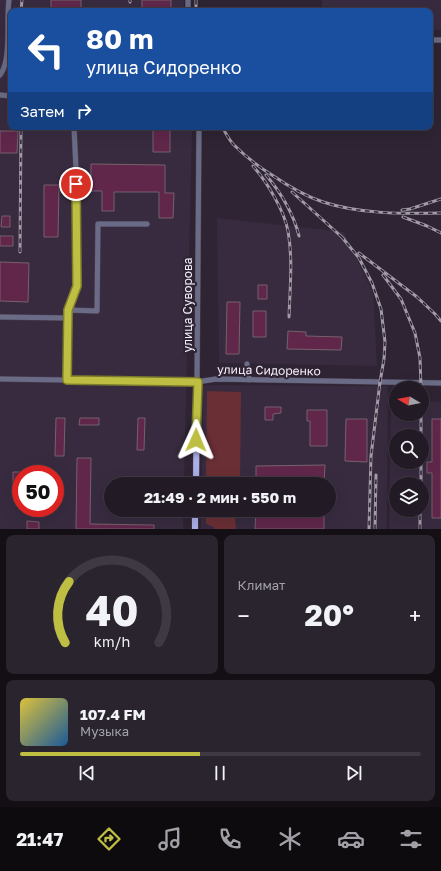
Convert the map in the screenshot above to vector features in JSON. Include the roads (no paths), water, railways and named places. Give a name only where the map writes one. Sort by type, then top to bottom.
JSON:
[{"type":"main road","name":"улица Суворова","points":[[196,477],[198,382]]},
{"type":"main road","points":[[195,517],[195,529]]},
{"type":"street","points":[[0,75],[4,71],[8,52]]},
{"type":"street","points":[[67,380],[68,310],[77,286],[74,130]]},
{"type":"street","name":"улица Суворова","points":[[198,382],[199,130]]},
{"type":"street","points":[[68,310],[97,311],[98,224],[147,224]]},
{"type":"street","points":[[0,317],[68,318]]},
{"type":"street","points":[[247,364],[249,380]]},
{"type":"street","name":"улица Сидоренко","points":[[0,379],[198,382],[216,379],[441,383]]},
{"type":"railway","points":[[21,8],[22,0]]},
{"type":"railway","points":[[196,0],[196,8]]},
{"type":"railway","points":[[20,252],[21,130]]},
{"type":"railway","points":[[224,130],[232,143],[252,161],[290,187],[316,200],[337,206],[366,211],[441,213]]},
{"type":"railway","points":[[253,166],[264,180],[274,197],[283,214],[288,231],[291,263],[289,317]]},
{"type":"railway","points":[[266,175],[286,204],[294,219],[299,236]]},
{"type":"railway","points":[[292,192],[344,239]]},
{"type":"railway","points":[[402,210],[410,209],[441,199]]},
{"type":"railway","points":[[403,217],[441,233]]},
{"type":"railway","points":[[341,236],[359,258],[372,283],[381,309],[385,342],[371,456],[369,529]]},
{"type":"railway","points":[[359,253],[417,297],[441,321]]},
{"type":"railway","points":[[383,275],[401,299],[415,333],[420,358],[421,381]]},
{"type":"railway","points":[[421,421],[421,429]]},
{"type":"railway","points":[[421,469],[421,477]]},
{"type":"railway","points":[[375,529],[376,475]]},
{"type":"railway","points":[[420,517],[420,529]]}]
